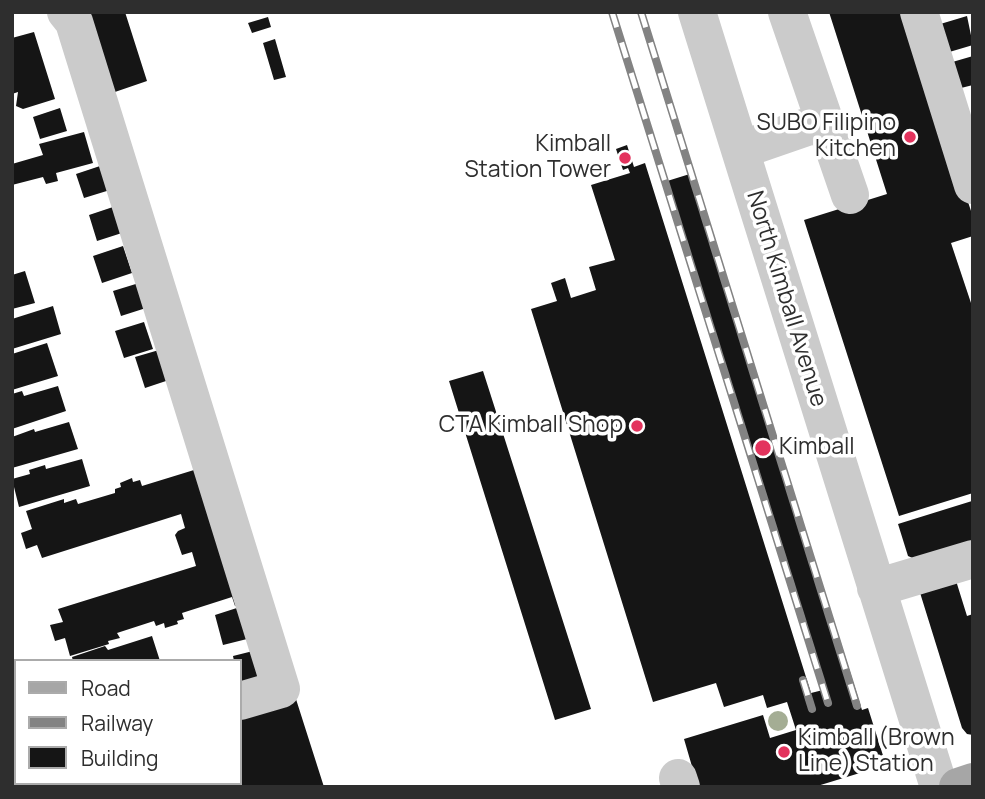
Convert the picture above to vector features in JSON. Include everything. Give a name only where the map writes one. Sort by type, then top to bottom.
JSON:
[{"type":"main road","points":[[958,787],[973,782]]},
{"type":"street","points":[[66,12],[74,22],[281,689],[242,700]]},
{"type":"street","name":"North Kimball Avenue","points":[[696,12],[939,787]]},
{"type":"street","points":[[787,12],[850,195]]},
{"type":"street","points":[[919,12],[973,185]]},
{"type":"street","points":[[740,150],[824,121]]},
{"type":"street","points":[[877,589],[973,559]]},
{"type":"building","points":[[87,12],[125,12],[147,81],[112,93]]},
{"type":"building","points":[[829,12],[905,12],[973,217],[973,236],[951,243],[973,309],[973,493],[899,516],[804,220],[887,194]]},
{"type":"building","points":[[967,16],[973,45],[946,53],[937,25]]},
{"type":"building","points":[[268,17],[271,27],[252,33],[248,23]]},
{"type":"building","points":[[34,32],[55,99],[23,109],[16,106],[18,92],[12,94],[12,38]]},
{"type":"building","points":[[275,39],[286,77],[274,80],[263,43]]},
{"type":"building","points":[[973,56],[973,85],[957,89],[949,63]]},
{"type":"building","points":[[60,108],[67,131],[40,139],[33,117]]},
{"type":"building","points":[[84,132],[93,163],[56,173],[58,181],[46,184],[43,177],[12,185],[12,164],[43,155],[39,144]]},
{"type":"building","name":"CTA Kimball Shop","points":[[627,145],[634,167],[645,163],[811,693],[823,690],[664,182],[693,173],[862,710],[868,708],[886,765],[814,787],[698,787],[684,739],[763,715],[770,738],[796,730],[787,702],[767,708],[763,695],[724,707],[716,683],[653,702],[531,309],[557,301],[551,283],[565,278],[571,298],[596,290],[589,267],[615,260],[591,185],[630,173],[628,168],[623,170],[616,149]]},
{"type":"building","points":[[103,165],[110,190],[84,198],[76,174]]},
{"type":"building","points":[[116,206],[125,232],[97,241],[89,215]]},
{"type":"building","points":[[123,246],[132,273],[102,283],[93,256]]},
{"type":"building","points":[[25,271],[35,303],[12,309],[12,275]]},
{"type":"building","points":[[139,283],[146,308],[121,316],[113,291]]},
{"type":"building","points":[[53,306],[61,334],[12,349],[12,319]]},
{"type":"building","points":[[144,322],[153,349],[124,358],[115,331]]},
{"type":"building","points":[[47,343],[58,376],[12,390],[12,354]]},
{"type":"building","points":[[159,350],[169,380],[145,388],[135,357]]},
{"type":"building","points":[[483,371],[591,709],[555,720],[449,381]]},
{"type":"building","points":[[58,386],[66,411],[12,429],[12,394],[22,391],[24,396]]},
{"type":"building","points":[[69,422],[78,449],[12,468],[12,437],[34,429],[35,432]]},
{"type":"building","points":[[82,459],[90,486],[19,507],[12,479],[30,474],[29,470],[45,465],[46,469]]},
{"type":"building","points":[[194,470],[245,604],[235,606],[232,597],[182,613],[184,619],[177,621],[178,624],[165,628],[164,623],[156,626],[154,621],[117,633],[120,638],[108,641],[109,644],[70,656],[65,638],[55,641],[50,625],[63,622],[58,609],[196,566],[192,552],[182,555],[175,535],[185,528],[181,514],[42,558],[37,545],[26,549],[21,533],[32,529],[26,511],[64,499],[64,503],[76,499],[78,504],[115,493],[115,489],[121,487],[120,483],[132,478],[133,482],[140,480],[142,486]]},
{"type":"building","points":[[972,501],[973,544],[919,561],[908,556],[898,524]]},
{"type":"building","points":[[953,571],[967,616],[973,614],[973,735],[967,734],[962,728],[917,583]]},
{"type":"building","points":[[243,606],[251,638],[223,645],[215,615]]},
{"type":"building","points":[[152,636],[159,659],[72,657],[105,646],[108,650]]},
{"type":"building","points":[[257,650],[264,676],[242,682],[242,659],[234,659],[233,656]]},
{"type":"building","points":[[295,696],[324,787],[139,787],[242,785],[242,711]]},
{"type":"railway","points":[[612,12],[828,703]]},
{"type":"railway","points":[[641,12],[857,706]]},
{"type":"railway","points":[[803,680],[812,709]]},
{"type":"place","name":"SUBO Filipino Kitchen","points":[[910,137]]},
{"type":"place","name":"Kimball Station Tower","points":[[625,158]]},
{"type":"place","name":"CTA Kimball Shop","points":[[637,426]]},
{"type":"place","name":"Kimball","points":[[763,448]]},
{"type":"place","name":"Kimball (Brown Line) Station","points":[[784,752]]}]
